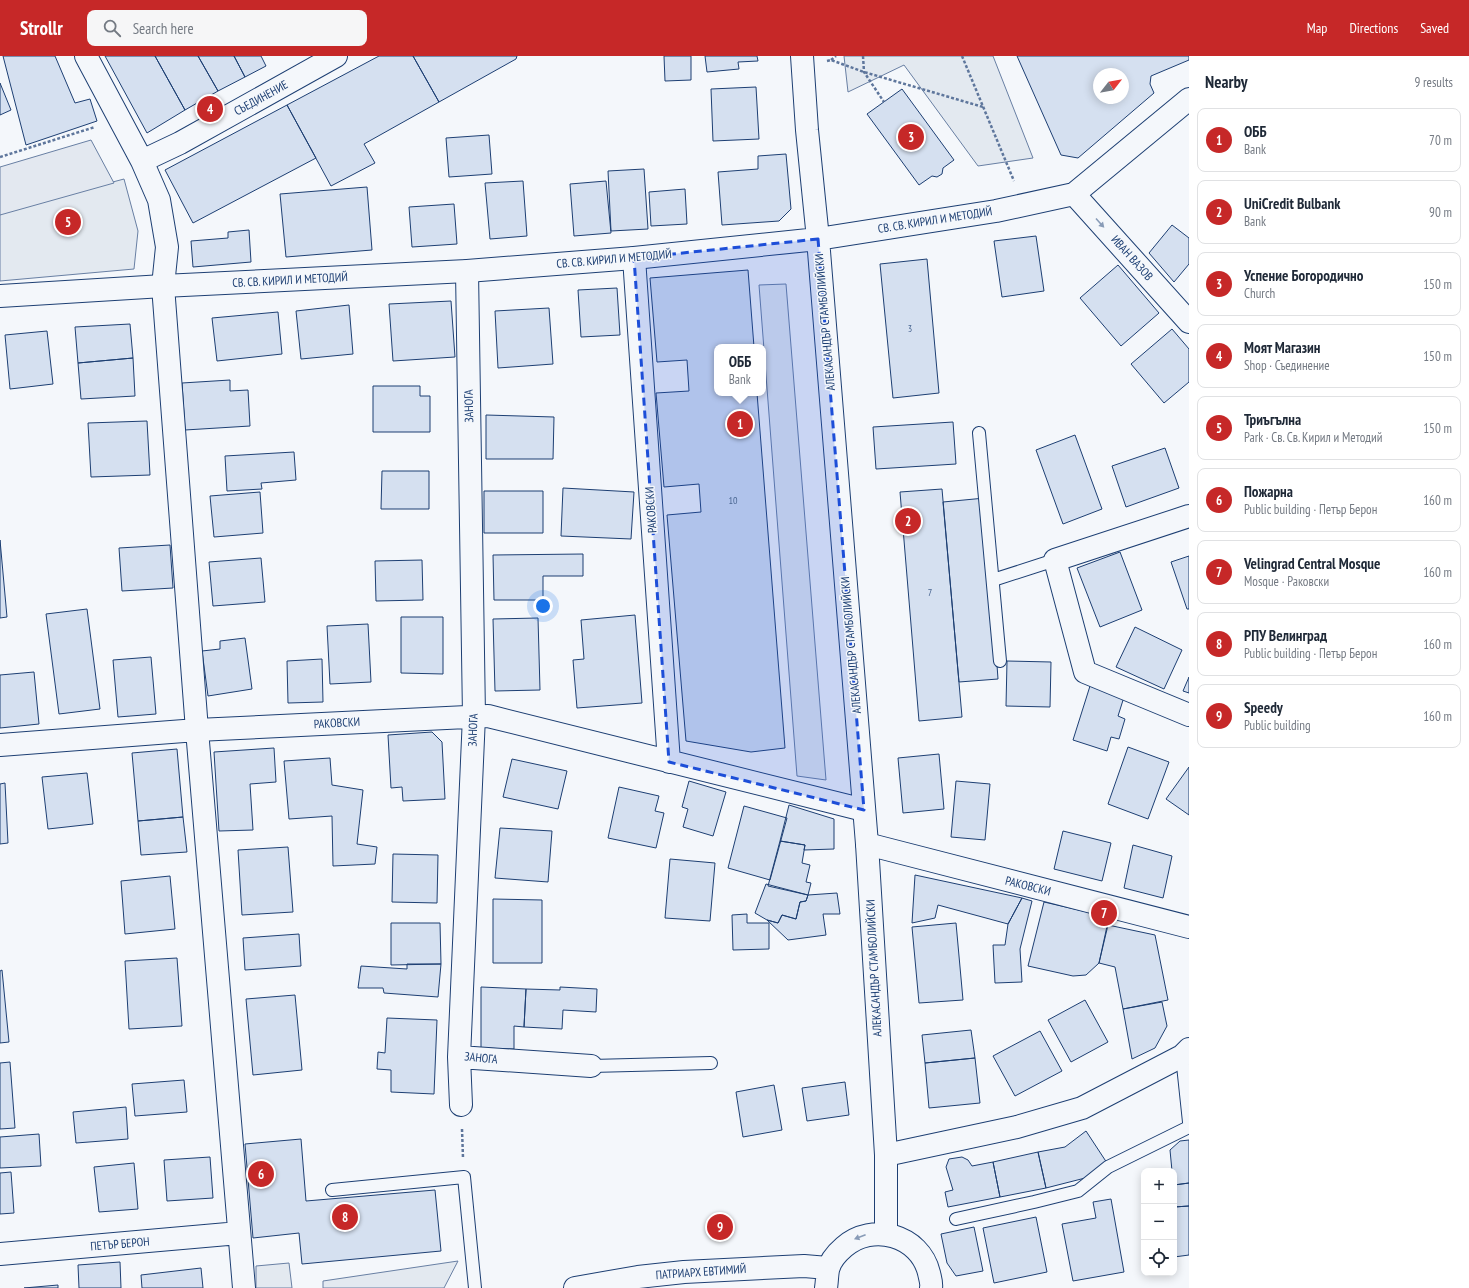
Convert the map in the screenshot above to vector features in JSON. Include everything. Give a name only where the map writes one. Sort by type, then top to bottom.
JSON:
[{"type":"street","points":[[86,56],[142,160],[158,200],[168,247],[162,286],[197,730],[244,1288]]},
{"type":"street","name":"СЪЕДИНЕНИЕ","points":[[142,160],[180,143],[336,56]]},
{"type":"street","name":"АЛЕКАСАНДЪР СТАМБОЛИЙСКИ","points":[[803,61],[807,130],[818,239],[867,844],[886,1155],[886,1234]]},
{"type":"street","name":"СВ. СВ. КИРИЛ И МЕТОДИЙ","points":[[0,296],[162,286],[467,271],[634,258],[818,239],[996,211],[1074,194],[1189,99]]},
{"type":"street","name":"ИВАН ВАЗОВ","points":[[1074,194],[1189,322]]},
{"type":"street","name":"РАКОВСКИ","points":[[634,258],[668,762]]},
{"type":"street","name":"ЗАНОГА","points":[[467,271],[474,716],[459,1057],[591,1066]]},
{"type":"street","points":[[1189,516],[1055,560],[1085,672],[1189,715]]},
{"type":"street","name":"РАКОВСКИ","points":[[0,745],[197,730],[488,716],[864,810]]},
{"type":"street","name":"РАКОВСКИ","points":[[867,844],[1189,927]]},
{"type":"street","points":[[886,1155],[1016,1128],[1082,1108],[1185,1053]]},
{"type":"street","points":[[459,1057],[461,1105]]},
{"type":"street","name":"ПЕТЪР БЕРОН","points":[[0,1254],[239,1233]]},
{"type":"street","points":[[827,1278],[837,1253],[851,1241],[867,1234],[886,1234],[903,1239],[918,1250],[927,1266],[932,1283],[931,1288]]},
{"type":"street","name":"ПАТРИАРХ ЕВТИМИЙ","points":[[575,1288],[638,1277],[684,1272],[804,1266],[827,1278]]},
{"type":"lane","points":[[979,433],[1000,661]]},
{"type":"lane","points":[[993,580],[1055,560]]},
{"type":"lane","points":[[1185,1053],[1189,1122]]},
{"type":"lane","points":[[591,1066],[711,1063]]},
{"type":"lane","points":[[956,1218],[1034,1202],[1078,1191],[1108,1167],[1189,1127]]},
{"type":"lane","points":[[332,1190],[464,1178],[475,1288]]},
{"type":"path","points":[[830,60],[836,56]]},
{"type":"path","points":[[863,56],[864,72],[884,102]]},
{"type":"path","points":[[962,56],[1024,205]]},
{"type":"path","points":[[803,61],[830,60],[864,72],[983,106]]},
{"type":"path","points":[[0,157],[95,127],[101,131]]},
{"type":"path","points":[[461,1105],[464,1178]]},
{"type":"highlighted area","points":[[818,239],[864,810],[669,762],[634,258]]},
{"type":"shaded area","points":[[844,56],[993,56],[1033,158],[978,166],[904,65],[848,92]]},
{"type":"shaded area","points":[[91,140],[114,183],[0,215],[0,167]]},
{"type":"shaded area","points":[[124,179],[138,231],[134,269],[0,281],[0,212]]},
{"type":"shaded area","points":[[786,284],[826,780],[797,776],[766,375],[766,344],[764,344],[759,285]]},
{"type":"shaded area","points":[[458,1261],[444,1288],[323,1288],[323,1281]]},
{"type":"shaded area","points":[[289,1263],[292,1288],[256,1288],[256,1266]]},
{"type":"building","points":[[3,56],[55,56],[75,103],[90,99],[97,121],[26,145]]},
{"type":"building","points":[[105,56],[155,56],[185,110],[147,133]]},
{"type":"building","points":[[155,56],[198,56],[218,91],[185,110]]},
{"type":"building","points":[[198,56],[234,56],[245,77],[218,91]]},
{"type":"building","points":[[234,56],[261,56],[266,66],[245,77]]},
{"type":"building","points":[[379,56],[413,56],[439,102],[364,144],[375,163],[331,186],[287,105]]},
{"type":"building","points":[[413,56],[517,56],[516,59],[439,102]]},
{"type":"building","points":[[664,56],[691,56],[691,80],[665,81]]},
{"type":"building","points":[[705,56],[757,56],[758,61],[738,62],[739,69],[707,72]]},
{"type":"building","points":[[1017,56],[1189,56],[1189,60],[1151,76],[1150,84],[1154,93],[1078,158],[1061,155]]},
{"type":"building","points":[[0,83],[11,110],[0,115]]},
{"type":"building","points":[[756,87],[759,139],[713,141],[711,89]]},
{"type":"building","points":[[902,89],[954,160],[943,168],[942,174],[937,177],[932,176],[919,185],[867,114]]},
{"type":"building","points":[[287,105],[316,158],[193,223],[165,170]]},
{"type":"building","points":[[489,135],[492,174],[449,177],[446,138]]},
{"type":"building","points":[[786,154],[791,209],[779,221],[722,225],[718,172],[758,169],[758,156]]},
{"type":"building","points":[[644,169],[648,229],[611,231],[608,171]]},
{"type":"building","points":[[523,181],[527,236],[490,239],[485,183]]},
{"type":"building","points":[[606,181],[611,233],[574,236],[570,184]]},
{"type":"building","points":[[367,187],[372,250],[286,257],[280,194]]},
{"type":"building","points":[[685,189],[687,224],[651,226],[649,192]]},
{"type":"building","points":[[454,204],[457,244],[412,247],[409,207]]},
{"type":"building","points":[[1172,225],[1189,238],[1189,264],[1174,282],[1149,253]]},
{"type":"building","points":[[249,230],[251,262],[193,267],[191,241],[228,238],[228,232]]},
{"type":"building","points":[[1036,236],[1044,291],[1002,297],[994,241]]},
{"type":"building","points":[[927,259],[939,393],[893,398],[880,264]]},
{"type":"building","points":[[1118,265],[1159,313],[1121,346],[1080,298]]},
{"type":"building","points":[[748,270],[754,344],[714,344],[714,396],[757,396],[785,748],[751,752],[686,741],[667,515],[701,512],[699,484],[664,487],[656,393],[689,391],[687,360],[657,362],[650,278]]},
{"type":"building","points":[[617,288],[620,335],[581,337],[578,290]]},
{"type":"building","points":[[451,301],[455,357],[393,361],[389,304]]},
{"type":"building","points":[[349,305],[353,354],[301,359],[296,311]]},
{"type":"building","points":[[549,308],[553,364],[498,368],[495,311]]},
{"type":"building","points":[[278,312],[282,354],[217,361],[212,318]]},
{"type":"building","points":[[130,324],[133,358],[78,363],[75,327]]},
{"type":"building","points":[[1172,329],[1189,349],[1189,382],[1164,403],[1131,364]]},
{"type":"building","points":[[47,331],[53,384],[10,389],[5,335]]},
{"type":"building","points":[[133,358],[135,396],[81,399],[78,363]]},
{"type":"building","points":[[230,380],[230,391],[248,390],[250,426],[185,430],[182,383]]},
{"type":"building","points":[[373,386],[420,386],[420,396],[430,396],[430,432],[373,432]]},
{"type":"building","points":[[486,415],[554,417],[553,459],[486,459]]},
{"type":"building","points":[[147,421],[150,475],[91,477],[88,423]]},
{"type":"building","points":[[953,422],[956,464],[876,469],[873,427]]},
{"type":"building","points":[[1075,435],[1102,509],[1063,524],[1036,450]]},
{"type":"building","points":[[1165,448],[1179,488],[1126,507],[1112,466]]},
{"type":"building","points":[[294,452],[296,480],[261,483],[262,489],[227,491],[225,456]]},
{"type":"building","points":[[382,471],[429,471],[429,509],[381,509]]},
{"type":"building","points":[[563,488],[634,492],[631,539],[561,536]]},
{"type":"building","points":[[942,489],[962,717],[919,721],[900,492]]},
{"type":"building","points":[[484,491],[543,491],[543,533],[484,533]]},
{"type":"building","points":[[260,492],[263,533],[214,537],[210,496]]},
{"type":"building","points":[[985,498],[998,679],[959,682],[943,502]]},
{"type":"building","points":[[0,540],[7,617],[0,618]]},
{"type":"building","points":[[170,545],[173,588],[122,591],[119,548]]},
{"type":"building","points":[[1120,552],[1142,610],[1100,627],[1077,568]]},
{"type":"building","points":[[583,554],[583,576],[543,576],[543,600],[494,600],[493,555]]},
{"type":"building","points":[[1189,556],[1189,609],[1187,609],[1171,562]]},
{"type":"building","points":[[261,558],[265,602],[213,606],[209,562]]},
{"type":"building","points":[[422,560],[423,600],[376,601],[375,561]]},
{"type":"building","points":[[87,609],[100,709],[59,714],[46,614]]},
{"type":"building","points":[[635,615],[642,703],[577,708],[573,660],[584,659],[581,620]]},
{"type":"building","points":[[401,617],[443,617],[443,674],[401,673]]},
{"type":"building","points":[[538,618],[540,690],[495,691],[493,619]]},
{"type":"building","points":[[368,624],[371,682],[330,684],[327,626]]},
{"type":"building","points":[[1135,627],[1182,650],[1164,689],[1116,667]]},
{"type":"building","points":[[245,638],[252,689],[208,696],[202,651],[220,649],[220,641]]},
{"type":"building","points":[[151,657],[156,714],[118,717],[113,660]]},
{"type":"building","points":[[322,659],[323,702],[288,703],[287,661]]},
{"type":"building","points":[[1007,661],[1051,662],[1050,707],[1006,706]]},
{"type":"building","points":[[34,672],[39,724],[0,728],[0,675]]},
{"type":"building","points":[[1189,677],[1189,693],[1183,691]]},
{"type":"building","points":[[1090,686],[1124,697],[1118,716],[1125,719],[1119,739],[1111,737],[1107,751],[1073,740]]},
{"type":"building","points":[[432,732],[442,742],[445,799],[403,801],[402,787],[391,788],[388,735]]},
{"type":"building","points":[[1128,747],[1169,762],[1148,819],[1108,804]]},
{"type":"building","points":[[274,748],[276,782],[250,784],[253,830],[219,831],[214,752]]},
{"type":"building","points":[[177,749],[183,817],[138,821],[132,753]]},
{"type":"building","points":[[939,754],[944,809],[903,813],[898,758]]},
{"type":"building","points":[[330,758],[332,785],[363,790],[357,844],[377,847],[375,864],[333,866],[332,816],[289,819],[284,761]]},
{"type":"building","points":[[512,759],[567,771],[558,809],[503,797]]},
{"type":"building","points":[[1189,767],[1189,815],[1166,799]]},
{"type":"building","points":[[87,773],[93,824],[48,829],[42,777]]},
{"type":"building","points":[[689,781],[726,792],[713,836],[683,827],[688,809],[682,807]]},
{"type":"building","points":[[956,781],[990,784],[985,840],[951,837]]},
{"type":"building","points":[[5,783],[8,843],[0,844],[0,784]]},
{"type":"building","points":[[619,787],[659,796],[655,811],[664,813],[656,848],[608,838]]},
{"type":"building","points":[[789,805],[834,819],[834,849],[804,850],[805,845],[780,841]]},
{"type":"building","points":[[744,806],[787,818],[770,880],[728,868]]},
{"type":"building","points":[[183,817],[187,852],[141,855],[138,821]]},
{"type":"building","points":[[500,828],[552,831],[548,882],[495,878]]},
{"type":"building","points":[[1063,831],[1111,843],[1102,881],[1054,869]]},
{"type":"building","points":[[780,841],[805,845],[802,863],[810,865],[806,882],[811,883],[808,895],[768,886]]},
{"type":"building","points":[[1133,845],[1172,856],[1163,898],[1124,888]]},
{"type":"building","points":[[288,847],[293,912],[242,915],[238,850]]},
{"type":"building","points":[[393,854],[438,855],[437,903],[392,902]]},
{"type":"building","points":[[670,859],[715,863],[710,921],[665,918]]},
{"type":"building","points":[[915,875],[1022,898],[1008,924],[938,905],[935,918],[912,923]]},
{"type":"building","points":[[170,876],[175,929],[125,934],[121,881]]},
{"type":"building","points":[[766,884],[808,895],[806,901],[800,902],[796,919],[782,915],[778,923],[767,920],[755,913]]},
{"type":"building","points":[[837,893],[840,914],[823,914],[826,935],[788,940],[767,920],[778,923],[782,915],[796,919],[800,902],[806,901],[808,895]]},
{"type":"building","points":[[1022,898],[1032,901],[1020,949],[1022,982],[995,983],[993,945],[1005,945],[1008,924]]},
{"type":"building","points":[[493,899],[542,900],[542,963],[493,963]]},
{"type":"building","points":[[1044,902],[1109,917],[1099,963],[1086,975],[1073,976],[1028,966]]},
{"type":"building","points":[[747,914],[747,923],[769,923],[769,949],[733,950],[732,915]]},
{"type":"building","points":[[391,923],[440,923],[441,964],[391,965]]},
{"type":"building","points":[[956,923],[963,1000],[919,1003],[912,927]]},
{"type":"building","points":[[1108,925],[1155,935],[1168,1000],[1123,1009],[1115,967],[1099,963]]},
{"type":"building","points":[[299,934],[301,966],[245,970],[243,938]]},
{"type":"building","points":[[177,958],[182,1026],[129,1029],[125,961]]},
{"type":"building","points":[[407,964],[441,964],[438,997],[384,993],[383,988],[358,988],[361,966],[407,969]]},
{"type":"building","points":[[2,970],[9,1042],[0,1043],[0,971]]},
{"type":"building","points":[[481,987],[526,989],[524,1027],[514,1026],[514,1049],[481,1048]]},
{"type":"building","points":[[560,987],[597,989],[596,1012],[563,1010],[562,1029],[524,1027],[526,989],[560,990]]},
{"type":"building","points":[[295,995],[302,1070],[253,1075],[246,999]]},
{"type":"building","points":[[1085,1000],[1108,1042],[1071,1062],[1048,1020]]},
{"type":"building","points":[[1162,1002],[1167,1026],[1155,1048],[1132,1059],[1123,1009]]},
{"type":"building","points":[[387,1018],[437,1020],[434,1094],[391,1092],[391,1070],[377,1069],[378,1052],[385,1053]]},
{"type":"building","points":[[971,1030],[975,1058],[925,1063],[922,1035]]},
{"type":"building","points":[[1040,1031],[1062,1071],[1015,1096],[993,1056]]},
{"type":"building","points":[[975,1058],[980,1103],[929,1108],[925,1063]]},
{"type":"building","points":[[10,1062],[15,1128],[0,1129],[0,1063]]},
{"type":"building","points":[[184,1080],[187,1112],[135,1116],[132,1084]]},
{"type":"building","points":[[845,1082],[849,1115],[807,1121],[802,1088]]},
{"type":"building","points":[[774,1085],[782,1130],[743,1137],[736,1092]]},
{"type":"building","points":[[126,1107],[128,1139],[76,1143],[73,1112]]},
{"type":"building","points":[[1086,1131],[1109,1166],[1093,1176],[1046,1188],[1038,1152],[1065,1147]]},
{"type":"building","points":[[39,1134],[41,1166],[0,1168],[0,1137]]},
{"type":"building","points":[[301,1139],[306,1201],[435,1190],[441,1251],[302,1264],[299,1233],[253,1238],[245,1144]]},
{"type":"building","points":[[1189,1140],[1189,1183],[1177,1185],[1177,1168],[1172,1168],[1170,1150],[1180,1141]]},
{"type":"building","points":[[1038,1152],[1046,1188],[1000,1197],[993,1162]]},
{"type":"building","points":[[210,1157],[213,1198],[167,1201],[164,1160]]},
{"type":"building","points":[[962,1157],[968,1160],[972,1166],[993,1162],[1000,1197],[948,1207],[945,1192],[953,1190],[946,1167],[949,1159]]},
{"type":"building","points":[[134,1163],[138,1209],[99,1212],[94,1167]]},
{"type":"building","points":[[11,1172],[14,1213],[0,1214],[0,1173]]},
{"type":"building","points":[[1189,1183],[1189,1206],[1177,1207],[1177,1185]]},
{"type":"building","points":[[1111,1199],[1124,1272],[1073,1281],[1062,1224],[1096,1218],[1093,1202]]},
{"type":"building","points":[[1189,1206],[1189,1255],[1177,1257],[1177,1240],[1177,1207]]},
{"type":"building","points":[[1036,1217],[1047,1272],[994,1283],[983,1228]]},
{"type":"building","points":[[974,1227],[983,1271],[956,1276],[947,1263],[941,1234]]},
{"type":"building","points":[[120,1262],[121,1288],[79,1288],[78,1265]]},
{"type":"building","points":[[201,1268],[203,1288],[142,1288],[141,1275]]},
{"type":"building","points":[[58,1285],[58,1288],[24,1288]]},
{"type":"place","name":"Моят Магазин","points":[[210,109]]},
{"type":"place","name":"Успение Богородично","points":[[911,137]]},
{"type":"place","name":"Триъгълна","points":[[68,222]]},
{"type":"place","name":"ОББ","points":[[740,424]]},
{"type":"place","name":"UniCredit Bulbank","points":[[908,521]]},
{"type":"place","name":"Velingrad Central Mosque","points":[[1104,913]]},
{"type":"place","name":"Пожарна","points":[[261,1174]]},
{"type":"place","name":"РПУ Велинград","points":[[345,1217]]},
{"type":"place","name":"Speedy","points":[[720,1227]]}]
